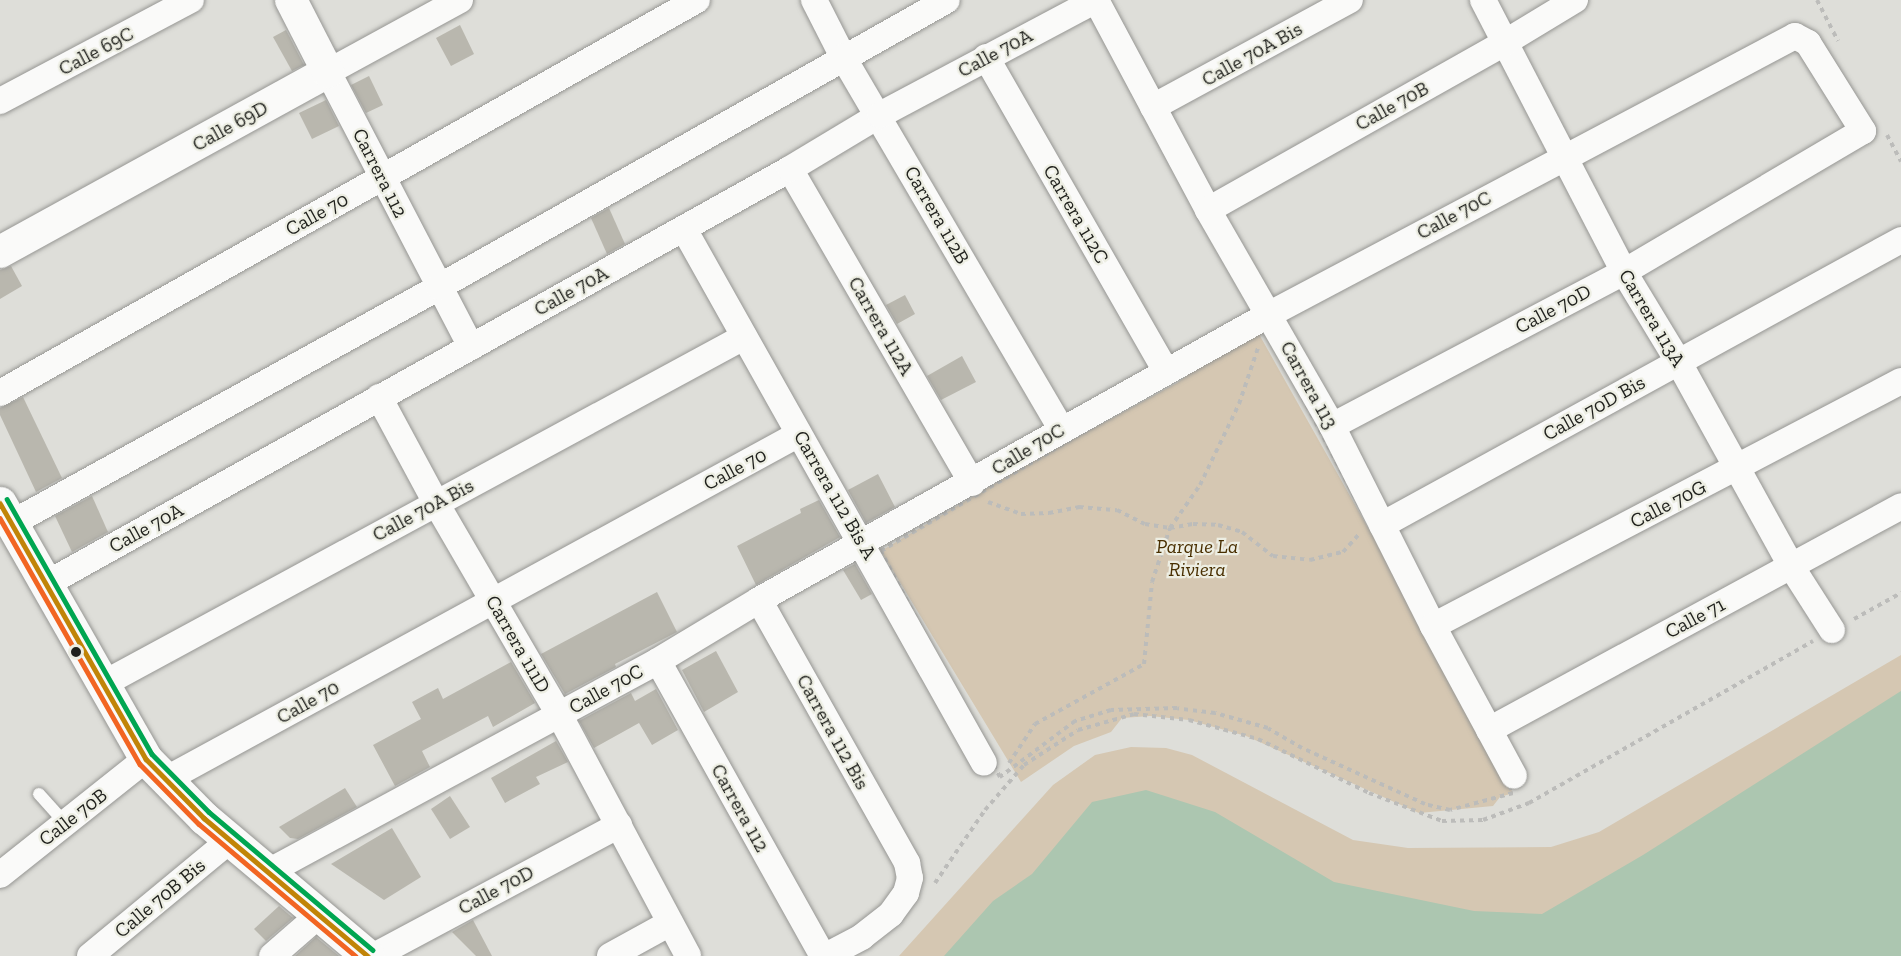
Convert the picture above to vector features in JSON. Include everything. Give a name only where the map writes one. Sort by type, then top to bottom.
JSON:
[{"type":"main road","points":[[6,513],[103,684],[155,769],[230,840],[368,956]]},
{"type":"street","name":"Calle 69C","points":[[0,101],[191,0]]},
{"type":"street","name":"Carrera 112","points":[[291,0],[471,346]]},
{"type":"street","name":"Calle 69D","points":[[0,252],[460,0]]},
{"type":"street","name":"Calle 70","points":[[0,393],[697,0]]},
{"type":"street","name":"Carrera 112B","points":[[814,0],[843,57],[1060,429]]},
{"type":"street","points":[[6,513],[439,287],[947,0]]},
{"type":"street","name":"Carrera 113","points":[[1096,0],[1268,320],[1332,426],[1376,521],[1514,776]]},
{"type":"street","name":"Calle 70A","points":[[46,584],[684,229],[879,116],[1096,0]]},
{"type":"street","name":"Calle 70A Bis","points":[[1153,107],[1350,0]]},
{"type":"street","name":"Carrera 113A","points":[[1483,0],[1624,272],[1678,361],[1791,566],[1832,630]]},
{"type":"street","name":"Calle 70B","points":[[1208,210],[1504,43],[1575,0]]},
{"type":"street","name":"Calle 70D","points":[[1332,426],[1624,272],[1863,131],[1808,43],[1795,36]]},
{"type":"street","name":"Calle 70C","points":[[267,872],[657,661],[759,600],[970,489],[1060,429],[1165,370],[1268,320],[1564,156],[1795,36]]},
{"type":"street","name":"Carrera 112C","points":[[986,57],[1165,370]]},
{"type":"street","name":"Carrera 112A","points":[[790,169],[970,489]]},
{"type":"street","name":"Carrera 112 Bis A","points":[[684,229],[992,770]]},
{"type":"street","name":"Calle 70D Bis","points":[[1376,521],[1901,240]]},
{"type":"street","name":"Calle 70A Bis","points":[[103,684],[744,337]]},
{"type":"street","name":"Calle 70G","points":[[1434,626],[1901,381]]},
{"type":"street","name":"Carrera 111D","points":[[379,397],[436,503],[559,714],[688,956]]},
{"type":"street","name":"Calle 70","points":[[155,769],[493,600],[799,434]]},
{"type":"street","name":"Calle 71","points":[[1489,730],[1901,506]]},
{"type":"street","name":"Carrera 112 Bis","points":[[759,600],[907,863],[910,878],[906,892],[891,914],[862,937],[824,956]]},
{"type":"street","name":"Carrera 112","points":[[657,661],[824,956]]},
{"type":"street","name":"Calle 70B","points":[[0,874],[65,823],[155,769]]},
{"type":"street","name":"Calle 70D","points":[[374,956],[619,825]]},
{"type":"street","name":"Calle 70B Bis","points":[[90,956],[230,840]]},
{"type":"street","points":[[272,956],[320,915]]},
{"type":"street","points":[[610,956],[670,922]]},
{"type":"lane","points":[[39,794],[65,823]]},
{"type":"path","points":[[992,770],[881,550],[970,489],[1268,320]]},
{"type":"path","points":[[992,770],[1075,722],[1111,710],[1177,708],[1215,713],[1268,728],[1302,748],[1425,804],[1450,810],[1513,793],[1376,521],[1268,320]]},
{"type":"path","points":[[992,770],[1035,724],[1144,664],[1152,582],[1170,528],[1200,485],[1239,404],[1268,320]]},
{"type":"path","points":[[970,489],[1021,514],[1049,513],[1079,507],[1118,510],[1145,524],[1170,528],[1194,524],[1218,525],[1242,532],[1273,556],[1310,560],[1343,552],[1376,521]]},
{"type":"path","points":[[930,891],[985,810],[1024,765],[1078,730],[1134,714],[1189,720],[1258,739],[1369,793],[1442,821],[1484,820],[1528,802],[1901,593]]},
{"type":"green space","name":"Parque La Riviera","points":[[1270,314],[1260,336],[1372,535],[1374,533],[1513,793],[1500,797],[1493,806],[1419,813],[1246,736],[1189,720],[1150,716],[1122,718],[1111,732],[1074,746],[1021,782],[881,551],[1037,459],[1177,383]]},
{"type":"green space","points":[[1901,655],[1901,956],[899,956],[1053,785],[1095,755],[1131,747],[1166,748],[1192,755],[1353,840],[1408,848],[1551,847],[1599,832]]},
{"type":"shaded area","points":[[1901,691],[1901,956],[944,956],[993,901],[1032,874],[1092,802],[1146,790],[1215,812],[1334,882],[1474,911],[1542,914],[1643,855]]},
{"type":"building","points":[[460,25],[474,54],[451,66],[436,38]]},
{"type":"building","points":[[286,30],[304,65],[292,71],[273,37]]},
{"type":"building","points":[[369,76],[383,105],[366,113],[351,85]]},
{"type":"building","points":[[326,100],[339,126],[312,139],[299,113]]},
{"type":"building","points":[[609,208],[625,244],[607,254],[591,218]]},
{"type":"building","points":[[11,266],[22,286],[0,299],[0,270]]},
{"type":"building","points":[[905,295],[915,314],[897,324],[886,305]]},
{"type":"building","points":[[962,356],[976,382],[941,400],[927,376]]},
{"type":"building","points":[[23,397],[62,478],[36,492],[0,415],[0,408]]},
{"type":"building","points":[[878,474],[895,507],[866,523],[848,490]]},
{"type":"building","points":[[92,496],[108,532],[72,552],[55,516]]},
{"type":"building","points":[[819,500],[840,537],[756,585],[737,546],[801,513],[800,509]]},
{"type":"building","points":[[855,564],[872,594],[861,600],[843,570]]},
{"type":"building","points":[[657,592],[677,632],[615,664],[616,667],[565,694],[541,654]]},
{"type":"building","points":[[716,651],[738,692],[704,712],[682,670]]},
{"type":"building","points":[[511,662],[535,703],[493,727],[488,716],[422,751],[430,767],[395,786],[373,745],[421,719],[412,702],[438,688],[443,699]]},
{"type":"building","points":[[656,689],[678,730],[652,745],[639,723],[594,748],[579,721],[631,693],[635,701]]},
{"type":"building","points":[[556,741],[568,762],[536,777],[540,784],[505,803],[491,778]]},
{"type":"building","points":[[345,788],[357,807],[298,839],[290,838],[279,827]]},
{"type":"building","points":[[450,796],[470,827],[450,839],[431,809]]},
{"type":"building","points":[[392,828],[421,877],[384,900],[331,864]]},
{"type":"building","points":[[279,906],[293,918],[266,941],[254,929]]},
{"type":"building","points":[[473,920],[492,956],[476,956],[452,932]]},
{"type":"building","points":[[316,937],[339,956],[295,956]]},
{"type":"transit line","points":[[7,499],[152,754],[209,812],[373,950]]},
{"type":"transit line","points":[[0,503],[146,759],[204,818],[368,956]]},
{"type":"transit line","points":[[0,518],[140,764],[199,824],[356,956]]}]
